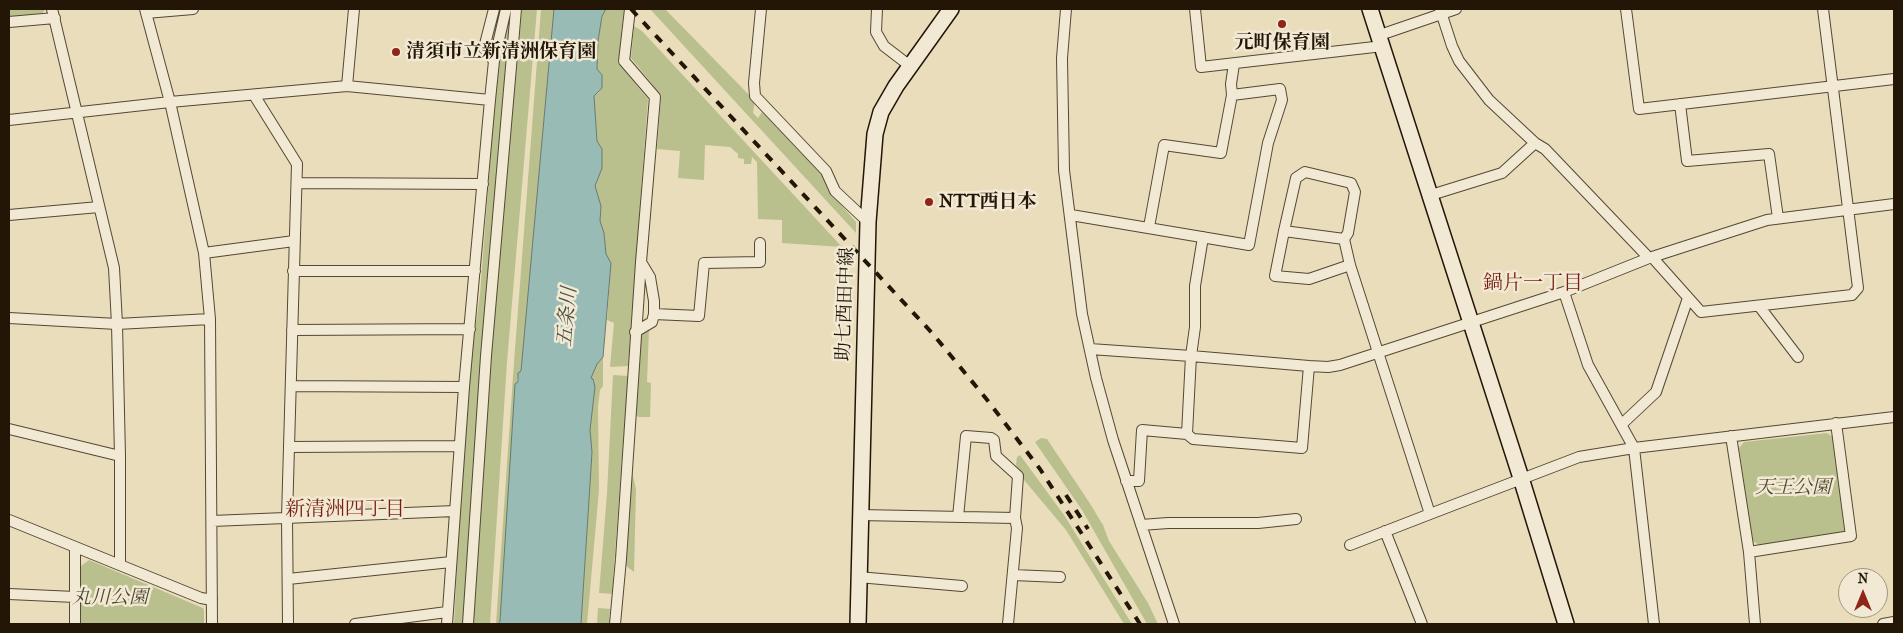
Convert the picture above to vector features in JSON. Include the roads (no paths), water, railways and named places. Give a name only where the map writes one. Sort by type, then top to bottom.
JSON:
[{"type":"main road","name":"助七西田中線","points":[[858,624],[859,515],[868,222],[875,134],[882,112],[896,86],[951,9]]},
{"type":"main road","points":[[1370,9],[1431,195],[1566,624]]},
{"type":"street","points":[[193,9],[146,11],[170,102],[204,253],[210,319],[212,624]]},
{"type":"street","points":[[347,86],[354,9]]},
{"type":"street","points":[[494,9],[484,48],[494,61]]},
{"type":"street","points":[[447,624],[459,446],[490,100],[494,61],[506,9]]},
{"type":"street","points":[[468,624],[487,347],[516,9]]},
{"type":"street","points":[[615,624],[621,564],[640,262],[655,97],[624,61],[630,9]]},
{"type":"street","points":[[761,9],[754,83],[756,96],[826,170],[835,191],[868,222]]},
{"type":"street","points":[[877,9],[876,32],[884,46],[910,66]]},
{"type":"street","points":[[1066,9],[1062,58],[1064,170],[1071,214],[1078,285],[1090,349],[1113,440],[1174,624]]},
{"type":"street","points":[[1195,9],[1201,67],[1234,64],[1381,40],[1441,12],[1456,9]]},
{"type":"street","points":[[1626,9],[1639,109],[1894,79]]},
{"type":"street","points":[[1441,12],[1459,61],[1489,100],[1535,143],[1545,149],[1701,312],[1852,295],[1858,288],[1823,9]]},
{"type":"street","points":[[9,22],[54,14],[114,268],[120,456],[120,564]]},
{"type":"street","points":[[1149,227],[1164,145],[1221,153],[1232,95],[1231,84],[1234,64]]},
{"type":"street","points":[[9,120],[77,114],[170,102],[347,86],[490,100]]},
{"type":"street","points":[[1071,214],[1249,245],[1268,143],[1282,100],[1280,89],[1232,95]]},
{"type":"street","points":[[254,94],[297,164],[287,518],[288,624]]},
{"type":"street","points":[[1680,104],[1687,161],[1769,154],[1778,218]]},
{"type":"street","points":[[1431,195],[1502,173],[1535,143]]},
{"type":"street","points":[[1350,265],[1310,279],[1275,276],[1296,178],[1305,172],[1351,183],[1355,192],[1348,233],[1344,239],[1350,265],[1430,514]]},
{"type":"street","points":[[297,182],[483,184]]},
{"type":"street","points":[[1090,349],[1328,368],[1564,292],[1650,258],[1767,220],[1894,204]]},
{"type":"street","points":[[9,215],[99,207]]},
{"type":"street","points":[[1284,231],[1344,239]]},
{"type":"street","points":[[1187,434],[1195,286],[1203,237]]},
{"type":"street","points":[[204,253],[294,241]]},
{"type":"street","points":[[654,314],[699,316],[704,263],[760,262],[760,243]]},
{"type":"street","points":[[635,332],[652,322],[654,314],[650,277],[640,262]]},
{"type":"street","points":[[294,271],[475,271]]},
{"type":"street","points":[[1564,292],[1588,365],[1634,448],[1654,624]]},
{"type":"street","points":[[1622,424],[1656,392],[1688,298]]},
{"type":"street","points":[[1759,306],[1798,358]]},
{"type":"street","points":[[9,318],[117,324],[210,319]]},
{"type":"street","points":[[292,330],[470,329]]},
{"type":"street","points":[[1126,480],[1139,481],[1142,430],[1187,434],[1193,439],[1302,448],[1310,366]]},
{"type":"street","points":[[291,386],[464,387]]},
{"type":"street","points":[[1350,545],[1579,456],[1894,417]]},
{"type":"street","points":[[1749,552],[1851,536],[1836,424]]},
{"type":"street","points":[[9,429],[120,456]]},
{"type":"street","points":[[958,517],[966,436],[994,440],[996,456],[1018,476],[1015,518],[1017,528],[1008,624]]},
{"type":"street","points":[[1731,436],[1749,552],[1755,624]]},
{"type":"street","points":[[289,447],[459,446]]},
{"type":"street","points":[[212,522],[455,511]]},
{"type":"street","points":[[859,515],[1015,518]]},
{"type":"street","points":[[1141,525],[1168,522],[1258,522],[1296,519]]},
{"type":"street","points":[[9,520],[201,598],[212,600]]},
{"type":"street","points":[[1385,531],[1422,624]]},
{"type":"street","points":[[75,547],[75,624]]},
{"type":"street","points":[[288,579],[451,562]]},
{"type":"street","points":[[1013,576],[1060,577]]},
{"type":"street","points":[[858,577],[962,586]]},
{"type":"street","points":[[9,594],[75,597]]},
{"type":"street","points":[[355,624],[447,612]]},
{"type":"street","points":[[1883,624],[1894,622]]},
{"type":"water","name":"五条川","points":[[554,9],[606,9],[602,16],[598,41],[597,69],[602,75],[602,88],[594,96],[597,141],[602,149],[602,168],[595,186],[601,206],[600,221],[604,233],[606,254],[611,263],[603,357],[597,364],[591,378],[595,387],[590,430],[592,452],[581,624],[498,624],[500,621],[515,384],[518,382],[518,373],[521,371]]},
{"type":"railway","points":[[631,9],[933,334],[1040,469],[1140,624]]},
{"type":"railway","points":[[1066,495],[1088,529]]},
{"type":"place","name":"元町保育園","points":[[1282,24]]},
{"type":"place","name":"清須市立新清洲保育園","points":[[396,52]]},
{"type":"place","name":"NTT西日本","points":[[929,202]]},
{"type":"district","name":"鍋片一丁目","points":[[1533,284]]},
{"type":"district","name":"新清洲四丁目","points":[[345,510]]},
{"type":"park label","name":"天王公園","points":[[1793,488]]},
{"type":"park label","name":"丸川公園","points":[[110,598]]}]
